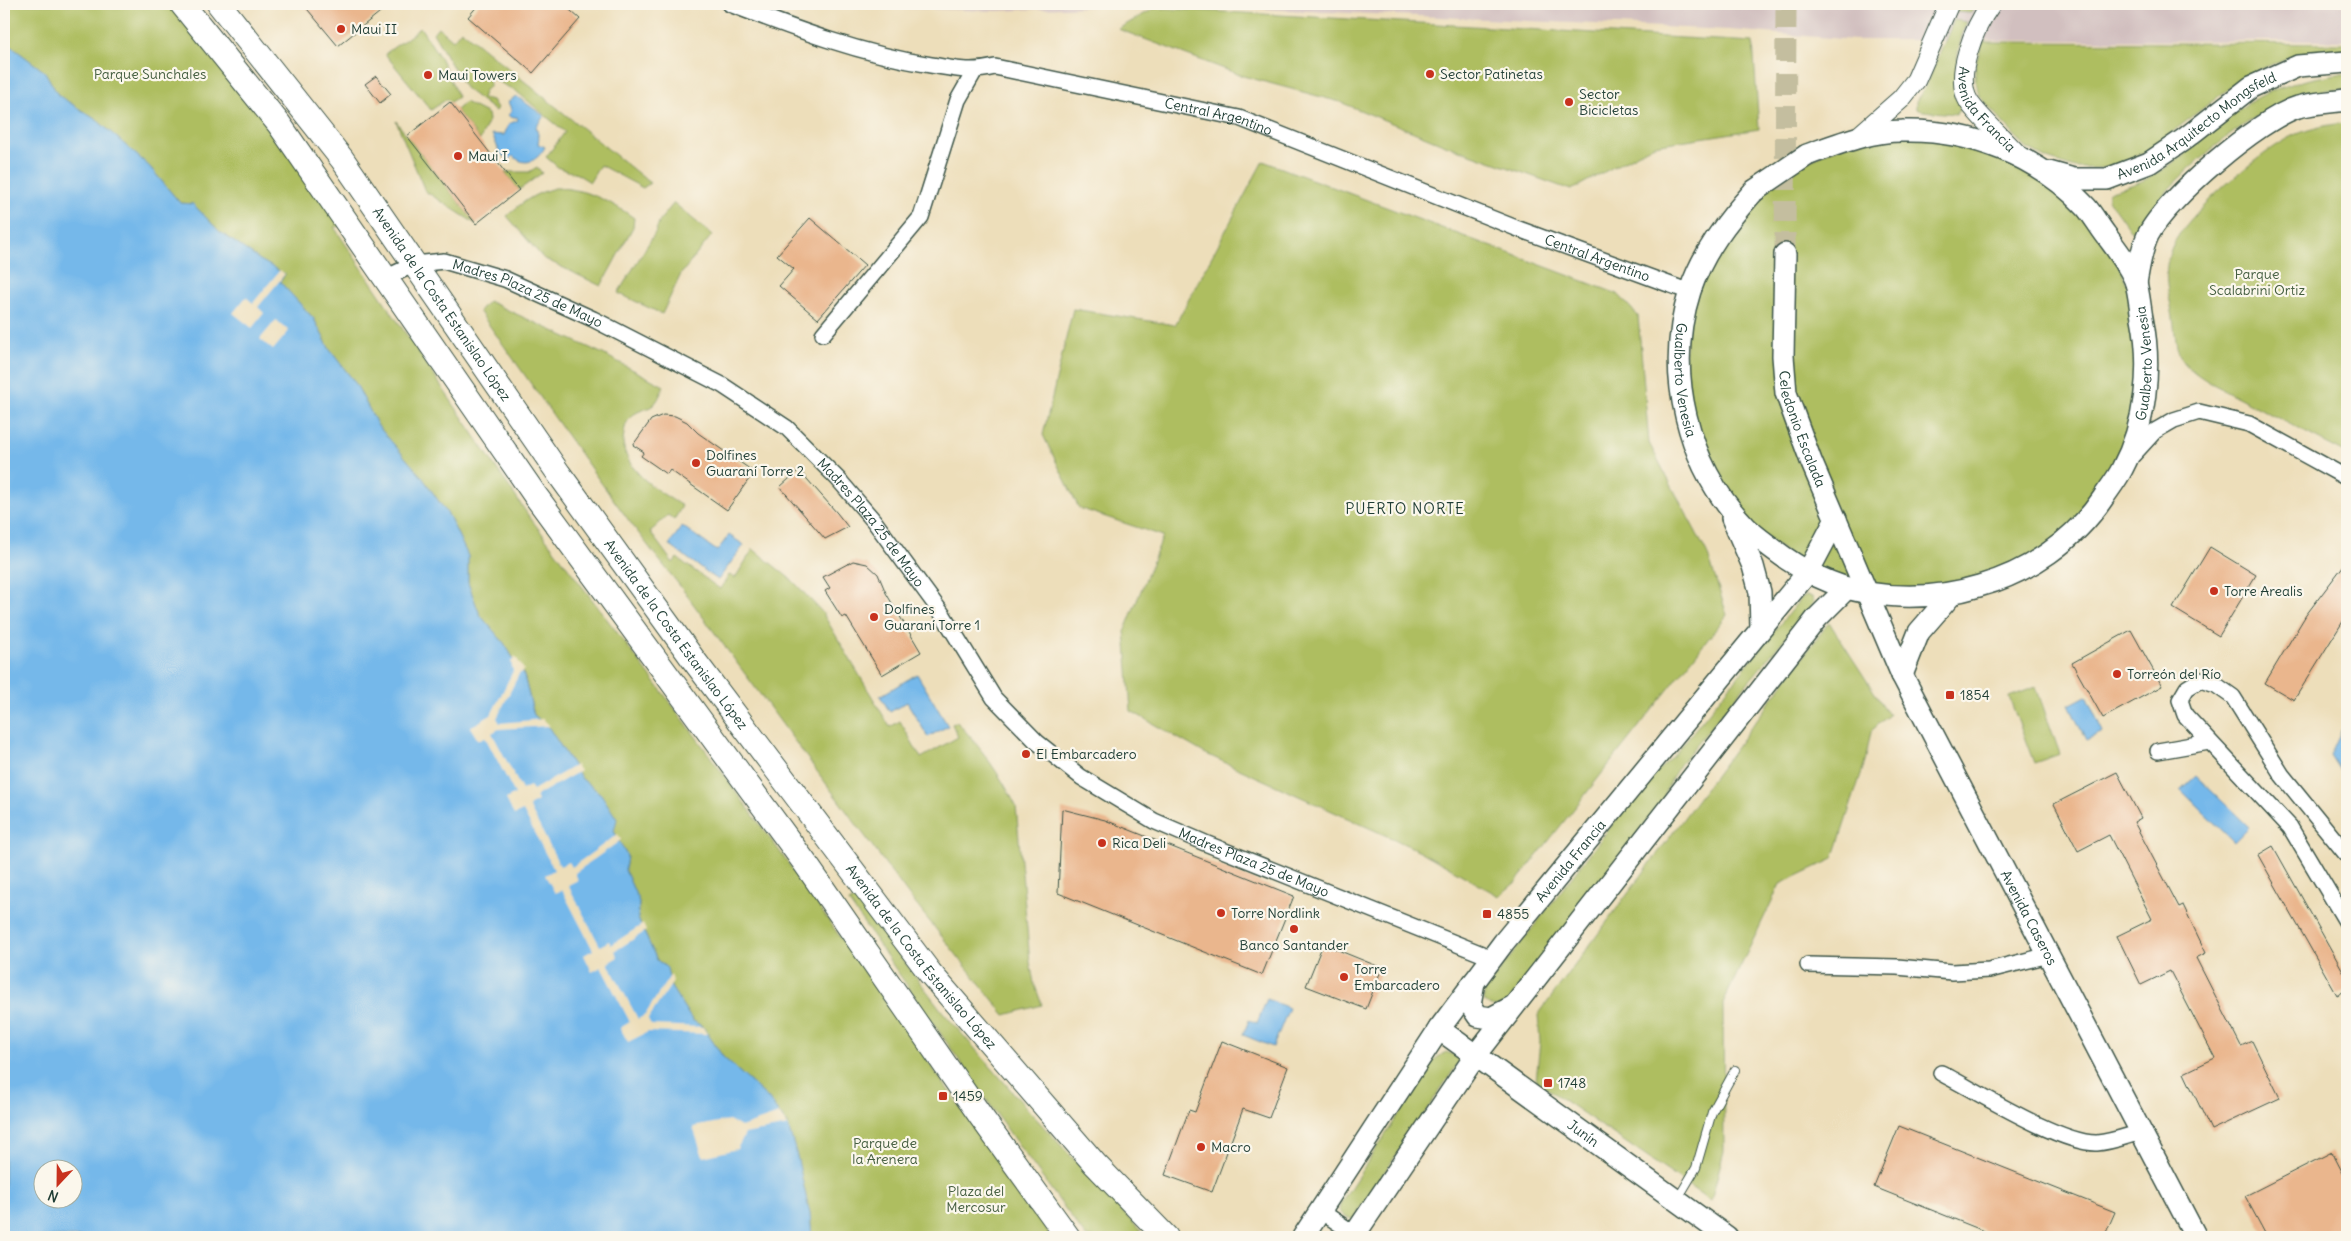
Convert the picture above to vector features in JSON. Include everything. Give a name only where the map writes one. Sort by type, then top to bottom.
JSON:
[{"type":"main road","points":[[182,4],[279,124],[535,495],[805,863],[982,1118],[1068,1237]]},
{"type":"main road","name":"Avenida de la Costa Estanislao López","points":[[219,4],[342,159],[570,490],[693,659],[930,974],[1095,1164],[1166,1237]]},
{"type":"main road","name":"Avenida Arquitecto Mongsfeld","points":[[2044,171],[2074,179],[2107,179],[2149,163],[2183,140],[2251,87],[2298,66],[2347,62]]},
{"type":"main road","points":[[2136,282],[2142,250],[2149,233],[2173,202],[2208,167],[2256,130],[2297,107],[2347,100]]},
{"type":"main road","name":"Gualberto Venesia","points":[[1900,130],[1941,132],[1981,140],[2019,156],[2044,171],[2086,207],[2119,252],[2136,282],[2144,324],[2147,379],[2138,428],[2122,468],[2090,518],[2050,553],[2003,579],[1952,594],[1915,597],[1868,593],[1847,588],[1791,563],[1747,528],[1726,504],[1702,466],[1687,424],[1679,380],[1680,336],[1690,292],[1709,248],[1727,221],[1754,192],[1807,155],[1859,136],[1900,130]]},
{"type":"main road","name":"Celedonio Escalada","points":[[1784,254],[1783,356],[1786,394],[1811,461],[1868,593]]},
{"type":"main road","points":[[1726,504],[1753,566],[1760,592],[1761,627]]},
{"type":"main road","name":"Avenida Francia","points":[[1302,1237],[1439,1029],[1475,980],[1761,627],[1808,572],[1836,519]]},
{"type":"main road","points":[[1355,1237],[1476,1055],[1817,618],[1847,588]]},
{"type":"main road","name":"Avenida Caseros","points":[[1868,593],[1902,675],[2196,1237]]},
{"type":"main road","points":[[1902,675],[1919,632],[1952,594]]},
{"type":"main road","points":[[1475,980],[1469,999],[1472,1010],[1478,1016],[1491,1018],[1514,1006]]},
{"type":"main road","name":"Junín","points":[[1439,1029],[1727,1237]]},
{"type":"street","name":"Central Argentino","points":[[730,4],[795,29],[890,59],[974,72],[995,67],[1239,118],[1516,228],[1690,292]]},
{"type":"street","points":[[1859,136],[1901,99],[1916,80],[1949,4]]},
{"type":"street","name":"Avenida Francia","points":[[1991,4],[1981,17],[1966,56],[1963,79],[1968,101],[2019,156]]},
{"type":"street","points":[[823,334],[921,217],[958,100],[974,72]]},
{"type":"street","name":"Madres Plaza 25 de Mayo","points":[[385,278],[415,264],[444,261],[513,283],[593,318],[722,385],[786,428],[838,479],[874,521],[943,615],[994,698],[1037,742],[1081,777],[1116,800],[1154,821],[1492,958]]},
{"type":"street","points":[[2122,468],[2155,431],[2174,420],[2199,412],[2249,424],[2347,478]]},
{"type":"street","points":[[2347,856],[2282,775],[2232,697],[2216,686],[2200,680],[2187,688],[2180,700],[2185,715],[2290,827],[2347,923]]},
{"type":"street","points":[[2158,752],[2209,742]]},
{"type":"street","points":[[1808,965],[1897,967],[1952,972],[1989,970],[2049,955]]},
{"type":"street","points":[[1941,1072],[2026,1118],[2080,1142],[2098,1143],[2141,1132]]},
{"type":"street","points":[[1319,1210],[1355,1237]]},
{"type":"lane","points":[[1676,1200],[1696,1168],[1712,1112],[1735,1070]]},
{"type":"shaded area","points":[[876,4],[1152,4],[996,11],[895,8]]},
{"type":"shaded area","points":[[1152,4],[2347,4],[2347,41],[1855,40],[1729,30]]},
{"type":"green space","name":"Parque de la Arenera","points":[[4,4],[182,4],[348,225],[334,227],[528,515],[685,722],[778,849],[1052,1237],[812,1237],[810,1214],[788,1126],[768,1098],[723,1057],[703,1027],[692,1020],[671,987],[666,968],[657,960],[638,919],[639,902],[625,870],[627,856],[614,831],[601,794],[582,779],[549,728],[534,715],[524,675],[504,643],[480,615],[468,583],[468,556],[449,516],[422,477],[378,426],[356,384],[330,350],[314,319],[280,282],[285,274],[260,260],[220,232],[193,204],[180,203],[149,166],[98,121],[58,95],[45,72],[4,41]]},
{"type":"green space","points":[[1960,4],[1976,4],[1971,13],[1956,12]]},
{"type":"green space","points":[[1155,8],[1753,42],[1759,129],[1654,145],[1571,190],[1448,146],[1340,102],[1243,76],[1118,29]]},
{"type":"green space","points":[[1954,20],[1967,22],[1960,42],[1956,65],[1958,98],[1961,108],[1956,114],[1916,109],[1916,101],[1926,86]]},
{"type":"green space","points":[[420,27],[441,59],[458,97],[450,102],[447,99],[431,110],[385,54]]},
{"type":"green space","points":[[438,27],[453,40],[461,30],[650,183],[643,188],[600,165],[590,182],[577,174],[559,168],[546,157],[565,132],[516,91],[489,77],[490,86],[485,90],[482,98],[492,100],[497,108],[495,111],[465,88],[433,33]]},
{"type":"green space","points":[[1983,42],[2347,44],[2347,51],[2294,55],[2245,76],[2145,153],[2106,168],[2075,168],[2047,159],[2026,148],[1979,96],[1975,78],[1977,59]]},
{"type":"green space","points":[[2336,74],[2347,74],[2347,89],[2301,95],[2280,104],[2245,124],[2211,150],[2181,177],[2161,198],[2139,229],[2130,230],[2108,199],[2108,193],[2111,191],[2140,182],[2167,167],[2235,112],[2268,92],[2287,85]]},
{"type":"green space","points":[[465,102],[488,114],[489,120],[480,140],[456,110]]},
{"type":"green space","points":[[396,121],[407,136],[476,224],[425,191]]},
{"type":"green space","name":"Parque Scalabrini Ortiz","points":[[2347,123],[2347,454],[2209,382],[2190,368],[2180,356],[2178,349],[2166,274],[2172,247],[2180,233],[2208,201],[2245,168],[2295,135],[2334,124]]},
{"type":"green space","points":[[1913,135],[1958,139],[2000,152],[2040,173],[2058,186],[2090,218],[2114,255],[2132,297],[2137,318],[2141,363],[2137,408],[2124,450],[2103,490],[2090,508],[2058,540],[2021,564],[1979,582],[1958,587],[1913,591],[1868,587],[1826,574],[1786,553],[1768,540],[1736,508],[1712,471],[1694,429],[1689,408],[1685,363],[1689,318],[1702,276],[1723,236],[1736,218],[1768,186],[1805,162],[1847,144],[1868,139]]},
{"type":"green space","points":[[1263,161],[1618,294],[1638,316],[1649,443],[1708,555],[1727,615],[1517,881],[1499,896],[1420,851],[1204,753],[1131,711],[1125,630],[1163,536],[1079,508],[1043,435],[1073,309],[1175,325]]},
{"type":"green space","points":[[537,167],[542,173],[519,190],[505,172],[529,172]]},
{"type":"green space","points":[[555,188],[587,193],[616,206],[634,218],[633,227],[601,286],[543,258],[507,216],[529,199]]},
{"type":"green space","points":[[674,203],[712,235],[681,274],[662,314],[618,293],[655,233],[660,220]]},
{"type":"green space","points":[[488,301],[601,353],[664,386],[654,404],[637,412],[626,423],[623,445],[627,457],[641,477],[682,506],[674,520],[668,515],[650,532],[673,563],[677,558],[720,589],[729,575],[735,578],[753,549],[793,581],[822,612],[890,727],[900,721],[921,758],[958,737],[952,724],[957,722],[974,741],[997,773],[1016,806],[1030,962],[1034,983],[1042,1005],[1005,1015],[910,897],[680,586],[602,485],[479,311]]},
{"type":"green space","points":[[1807,595],[1812,597],[1814,601],[1811,607],[1681,763],[1670,781],[1663,800],[1507,1003],[1497,1007],[1484,1001],[1484,991],[1645,782],[1671,759],[1801,598]]},
{"type":"green space","points":[[1829,622],[1889,715],[1871,731],[1865,762],[1833,859],[1780,884],[1723,1003],[1724,1151],[1711,1201],[1536,1081],[1540,1042],[1538,1015]]},
{"type":"green space","points":[[2036,687],[2060,754],[2034,763],[2009,697]]},
{"type":"green space","points":[[856,898],[942,1011],[1031,1113],[1146,1237],[1086,1237],[1014,1139],[849,902]]},
{"type":"green space","points":[[1446,1052],[1455,1055],[1459,1062],[1353,1219],[1345,1217],[1339,1210],[1340,1204],[1435,1059]]},
{"type":"water","points":[[4,41],[45,72],[58,95],[98,121],[149,166],[180,203],[193,204],[220,232],[260,260],[285,274],[280,282],[314,319],[330,350],[356,384],[378,426],[422,477],[449,516],[468,556],[468,583],[480,615],[504,643],[524,676],[534,715],[549,728],[582,779],[601,794],[617,819],[614,831],[627,856],[625,870],[639,902],[638,919],[657,960],[667,968],[671,987],[692,1020],[703,1027],[723,1057],[768,1098],[788,1126],[810,1214],[812,1237],[4,1237]]},
{"type":"water","points":[[516,96],[544,116],[536,127],[539,138],[538,144],[545,147],[539,156],[527,162],[518,160],[513,156],[509,160],[500,153],[492,134],[504,135],[509,124],[518,120],[517,117],[511,118],[508,115],[512,111],[508,102]]},
{"type":"water","points":[[682,526],[717,551],[729,535],[744,545],[718,580],[669,545]]},
{"type":"water","points":[[917,674],[948,726],[928,737],[907,702],[890,712],[880,696]]},
{"type":"water","points":[[2086,696],[2103,732],[2086,740],[2069,705]]},
{"type":"water","points":[[2342,729],[2347,731],[2347,763],[2342,774],[2330,755]]},
{"type":"water","points":[[2196,776],[2249,827],[2234,842],[2181,790]]},
{"type":"water","points":[[1267,999],[1289,1008],[1273,1047],[1243,1035],[1249,1020],[1257,1023]]},
{"type":"pier","points":[[280,270],[285,274],[258,307],[264,313],[252,328],[233,313],[246,297],[253,303]]},
{"type":"pier","points":[[276,320],[289,331],[273,350],[260,339]]},
{"type":"pier","points":[[515,656],[524,670],[519,674],[497,718],[500,723],[543,719],[550,726],[499,729],[492,733],[522,790],[530,786],[533,790],[576,765],[580,771],[536,796],[538,801],[529,806],[560,866],[569,862],[572,867],[618,834],[621,840],[575,873],[578,880],[568,885],[600,946],[609,941],[611,945],[643,924],[646,931],[615,951],[618,957],[608,963],[638,1019],[645,1015],[671,974],[673,982],[648,1019],[651,1025],[703,1027],[707,1034],[648,1032],[628,1042],[620,1028],[630,1022],[601,967],[592,972],[584,955],[593,950],[562,890],[555,893],[545,875],[554,870],[523,811],[514,815],[506,799],[515,794],[485,737],[478,740],[470,727],[491,715],[513,671],[511,662]]},
{"type":"pier","points":[[779,1114],[788,1126],[745,1134],[737,1149],[703,1157],[693,1127],[729,1120],[741,1127]]},
{"type":"building","name":"Maui II","points":[[303,4],[390,4],[338,46]]},
{"type":"building","points":[[479,4],[563,4],[580,19],[533,73],[468,17]]},
{"type":"building","points":[[376,76],[391,94],[380,103],[365,84]]},
{"type":"building","name":"Maui I","points":[[450,102],[519,190],[476,224],[407,136]]},
{"type":"building","points":[[810,218],[865,265],[818,319],[779,286],[794,269],[777,255]]},
{"type":"building","name":"Dolfines Guaraní Torre 2","points":[[663,415],[675,416],[687,422],[698,433],[754,472],[727,510],[670,470],[667,474],[641,456],[644,452],[633,445],[651,420]]},
{"type":"building","points":[[799,470],[848,527],[825,539],[780,487]]},
{"type":"building","name":"Torre Arealis","points":[[2210,547],[2256,575],[2219,636],[2173,608]]},
{"type":"building","name":"Dolfines Guaraní Torre 1","points":[[853,561],[867,564],[878,574],[886,593],[921,652],[882,675],[846,616],[842,618],[825,591],[830,588],[823,577]]},
{"type":"building","points":[[2347,561],[2347,615],[2294,700],[2265,683],[2306,615]]},
{"type":"building","name":"Torreón del Río","points":[[2131,630],[2162,686],[2103,718],[2072,663]]},
{"type":"building","points":[[2117,772],[2141,818],[2134,822],[2179,907],[2183,905],[2206,953],[2196,958],[2241,1046],[2252,1041],[2280,1098],[2211,1130],[2184,1073],[2215,1058],[2170,971],[2141,985],[2117,936],[2152,919],[2109,835],[2078,851],[2054,804]]},
{"type":"building","points":[[1062,809],[1105,820],[1294,896],[1262,975],[1058,893]]},
{"type":"building","points":[[2273,846],[2347,978],[2347,990],[2337,995],[2258,855]]},
{"type":"building","name":"Torre Embarcadero","points":[[1323,944],[1382,968],[1366,1009],[1306,986]]},
{"type":"building","points":[[1222,1041],[1288,1067],[1269,1118],[1243,1109],[1212,1192],[1165,1175],[1189,1110],[1195,1112]]},
{"type":"building","points":[[1899,1126],[2115,1212],[2104,1237],[1999,1237],[1874,1187]]},
{"type":"building","points":[[2332,1152],[2347,1181],[2347,1237],[2267,1237],[2245,1196]]},
{"type":"tunnel","points":[[1785,254],[1786,4]]},
{"type":"place","name":"Maui II","points":[[341,29]]},
{"type":"place","name":"Sector Patinetas","points":[[1430,74]]},
{"type":"place","name":"Maui Towers","points":[[428,75]]},
{"type":"place","name":"Sector Bicicletas","points":[[1569,102]]},
{"type":"place","name":"Maui I","points":[[458,156]]},
{"type":"place","name":"Dolfines Guaraní Torre 2","points":[[696,463]]},
{"type":"place","name":"Torre Arealis","points":[[2214,591]]},
{"type":"place","name":"Dolfines Guaraní Torre 1","points":[[874,617]]},
{"type":"place","name":"Torreón del Río","points":[[2117,674]]},
{"type":"place","name":"1854","points":[[1950,695]]},
{"type":"place","name":"El Embarcadero","points":[[1026,754]]},
{"type":"place","name":"Rica Deli","points":[[1102,843]]},
{"type":"place","name":"Torre Nordlink","points":[[1221,913]]},
{"type":"place","name":"4855","points":[[1487,914]]},
{"type":"place","name":"Banco Santander","points":[[1294,929]]},
{"type":"place","name":"Torre Embarcadero","points":[[1344,977]]},
{"type":"place","name":"1748","points":[[1548,1083]]},
{"type":"place","name":"1459","points":[[943,1096]]},
{"type":"place","name":"Macro","points":[[1201,1147]]},
{"type":"district","name":"PUERTO NORTE","points":[[1405,508]]},
{"type":"park label","name":"Parque Sunchales","points":[[150,74]]},
{"type":"park label","name":"Plaza del Mercosur","points":[[976,1200]]}]
